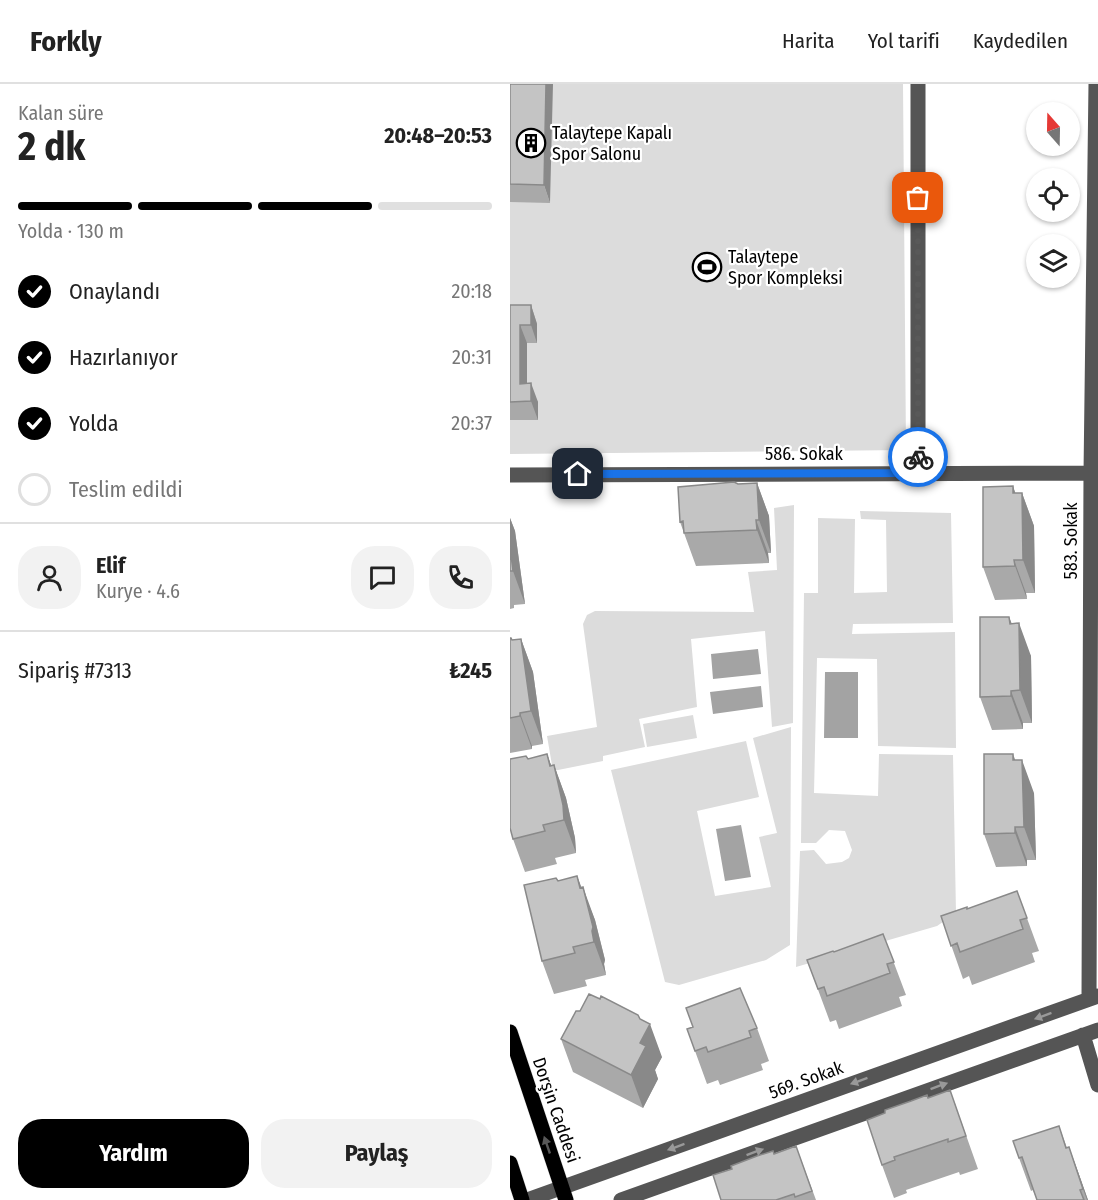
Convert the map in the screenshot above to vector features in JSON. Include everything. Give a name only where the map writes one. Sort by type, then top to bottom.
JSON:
[{"type":"main road","name":"Dorşin Caddesi","points":[[510,1032],[519,1065],[564,1194]]},
{"type":"main road","points":[[510,1163],[522,1200]]},
{"type":"street","points":[[918,84],[918,473]]},
{"type":"street","name":"583. Sokak","points":[[1093,998],[1096,84]]},
{"type":"street","name":"586. Sokak","points":[[510,475],[1094,473]]},
{"type":"street","name":"569. Sokak","points":[[526,1200],[564,1194],[1093,998]]},
{"type":"street","points":[[621,1200],[1098,1030]]},
{"type":"street","points":[[1083,1035],[1098,1085]]},
{"type":"shaded area","name":"Talaytepe Spor Kompleksi","points":[[510,84],[903,84],[906,450],[510,454]]},
{"type":"shaded area","points":[[794,505],[793,723],[772,727],[765,631],[691,639],[697,707],[639,719],[645,747],[603,756],[603,761],[553,771],[547,736],[597,727],[583,624],[587,615],[595,611],[754,612],[748,572],[777,570],[774,508]]},
{"type":"shaded area","points":[[860,511],[951,513],[953,623],[853,624],[852,634],[955,632],[956,748],[878,746],[877,659],[817,658],[814,793],[878,796],[879,754],[953,755],[956,913],[937,926],[796,967],[800,851],[814,850],[826,864],[842,862],[849,858],[852,850],[845,831],[829,830],[816,843],[801,843],[804,593],[818,593],[818,518],[855,519],[854,593],[887,592],[886,520],[861,519]]},
{"type":"shaded area","points":[[758,649],[761,674],[713,679],[711,654]]},
{"type":"shaded area","points":[[825,672],[858,672],[858,738],[824,738]]},
{"type":"shaded area","points":[[761,686],[763,707],[713,714],[710,692]]},
{"type":"shaded area","points":[[693,715],[697,738],[647,747],[643,724]]},
{"type":"shaded area","points":[[791,727],[790,945],[766,960],[679,985],[665,982],[611,770],[746,741],[759,797],[697,811],[715,896],[771,887],[759,837],[777,833],[753,738]]},
{"type":"shaded area","points":[[741,825],[751,877],[725,881],[716,829]]},
{"type":"building","name":"Talaytepe Kapalı Spor Salonu","points":[[510,84],[546,84],[544,185],[510,184]]},
{"type":"building","points":[[510,305],[531,305],[531,325],[520,325],[520,384],[531,383],[531,401],[510,402]]},
{"type":"building","points":[[734,482],[738,484],[757,483],[759,520],[756,520],[757,530],[684,533],[683,521],[680,522],[678,487]]},
{"type":"building","points":[[1013,486],[1013,493],[1022,493],[1023,560],[1014,560],[1015,566],[983,567],[983,487]]},
{"type":"building","points":[[510,547],[513,571],[510,571]]},
{"type":"building","points":[[980,617],[1009,617],[1010,624],[1019,623],[1020,690],[1011,691],[1011,696],[980,697]]},
{"type":"building","points":[[510,638],[512,640],[521,639],[531,711],[510,718]]},
{"type":"building","points":[[547,754],[550,766],[554,765],[564,820],[543,825],[545,831],[513,839],[510,828],[510,759],[526,756],[528,759]]},
{"type":"building","points":[[984,754],[1013,754],[1013,760],[1022,760],[1024,827],[1015,827],[1015,833],[984,834]]},
{"type":"building","points":[[577,876],[580,888],[583,887],[593,927],[594,942],[573,947],[575,953],[542,961],[524,885]]},
{"type":"building","points":[[1017,891],[1027,918],[1020,920],[1023,929],[960,952],[957,943],[951,946],[941,916]]},
{"type":"building","points":[[883,934],[894,962],[887,964],[890,973],[827,996],[824,987],[818,989],[807,960]]},
{"type":"building","points":[[740,988],[757,1028],[749,1031],[751,1037],[708,1052],[706,1047],[695,1051],[687,1029],[693,1027],[686,1008]]},
{"type":"building","points":[[589,994],[600,999],[601,996],[638,1015],[640,1019],[650,1024],[640,1043],[646,1046],[631,1075],[561,1039],[576,1011],[580,1011]]},
{"type":"building","points":[[950,1090],[966,1136],[948,1142],[948,1139],[894,1157],[895,1160],[882,1165],[867,1120],[885,1113],[885,1110],[927,1095],[928,1098]]},
{"type":"building","points":[[1059,1126],[1066,1148],[1069,1147],[1083,1189],[1080,1190],[1084,1200],[1037,1200],[1022,1157],[1019,1158],[1013,1141]]},
{"type":"building","points":[[796,1146],[812,1191],[776,1200],[721,1200],[713,1175],[732,1169],[731,1166],[757,1156],[773,1151],[774,1154]]},
{"type":"way so far","points":[[918,198],[918,457]]},
{"type":"place","name":"Talaytepe Kapalı Spor Salonu","points":[[531,143]]},
{"type":"place","name":"Talaytepe Spor Kompleksi","points":[[707,267]]},
{"type":"route","points":[[578,474],[918,473],[918,457]]}]
